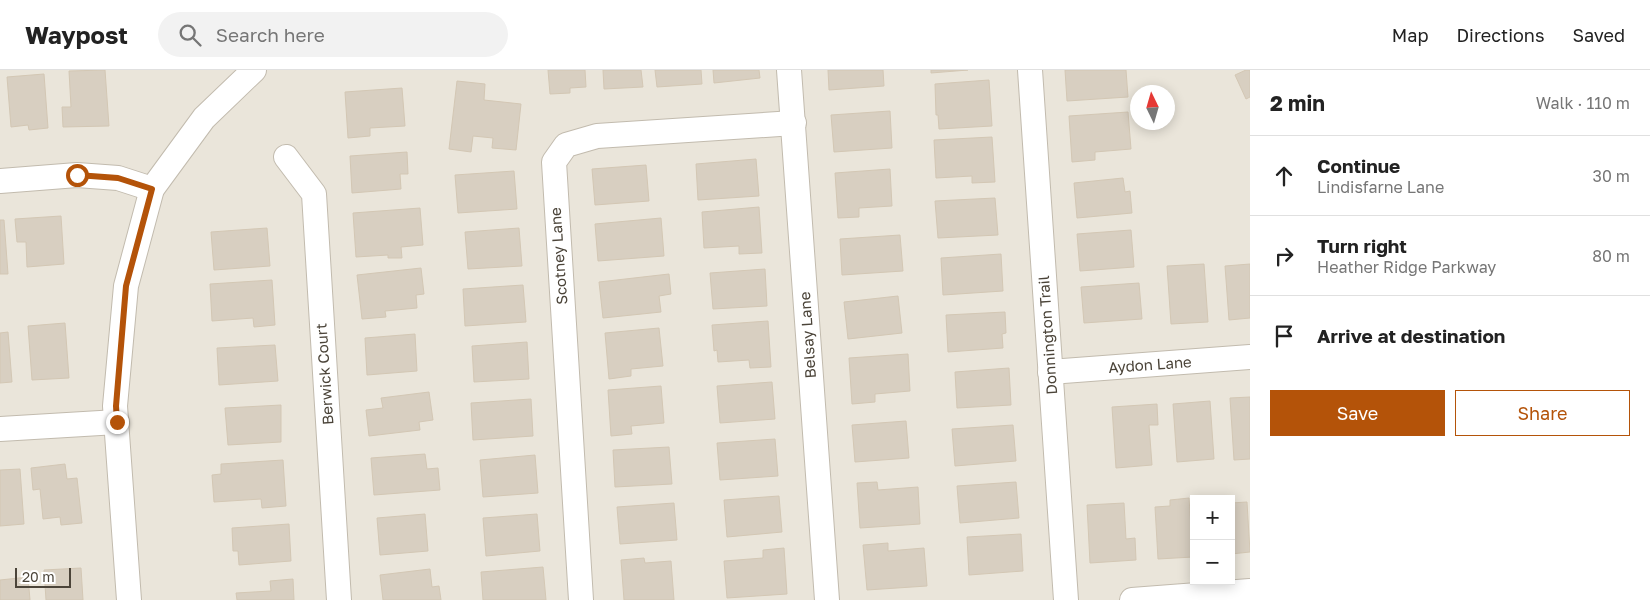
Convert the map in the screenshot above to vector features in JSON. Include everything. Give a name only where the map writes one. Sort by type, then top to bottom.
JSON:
[{"type":"street","points":[[129,600],[116,406],[126,286],[152,189],[204,118],[254,70]]},
{"type":"street","name":"Belsay Lane","points":[[789,70],[827,600]]},
{"type":"street","name":"Donnington Trail","points":[[1030,70],[1066,600]]},
{"type":"street","name":"Scotney Lane","points":[[581,600],[554,162],[566,146],[597,136],[794,123]]},
{"type":"street","name":"Berwick Court","points":[[286,157],[314,194],[339,600]]},
{"type":"street","points":[[0,181],[77,175],[118,178],[152,189]]},
{"type":"street","name":"Aydon Lane","points":[[1050,372],[1250,357]]},
{"type":"street","points":[[0,429],[117,422]]},
{"type":"street","points":[[1132,600],[1250,591]]},
{"type":"shaded area","points":[[0,70],[1250,70],[1250,600],[0,600]]},
{"type":"building","points":[[105,70],[109,126],[63,127],[62,107],[71,107],[69,71]]},
{"type":"building","points":[[548,70],[585,70],[586,87],[570,88],[570,93],[550,94]]},
{"type":"building","points":[[603,70],[641,70],[643,87],[604,89]]},
{"type":"building","points":[[655,70],[701,70],[702,84],[657,87]]},
{"type":"building","points":[[713,70],[759,70],[760,78],[714,83]]},
{"type":"building","points":[[828,70],[883,70],[884,86],[829,90]]},
{"type":"building","points":[[931,70],[968,70],[931,73]]},
{"type":"building","points":[[1065,70],[1126,70],[1128,97],[1067,101]]},
{"type":"building","points":[[1250,70],[1250,97],[1246,99],[1235,75]]},
{"type":"building","points":[[44,74],[48,128],[29,130],[28,125],[11,127],[7,77]]},
{"type":"building","points":[[989,80],[992,126],[939,129],[938,115],[936,115],[935,84]]},
{"type":"building","points":[[457,81],[485,84],[484,100],[521,104],[516,150],[492,148],[493,138],[473,136],[471,152],[449,149]]},
{"type":"building","points":[[402,88],[405,126],[370,128],[370,136],[348,138],[345,92]]},
{"type":"building","points":[[890,111],[892,148],[834,152],[831,115]]},
{"type":"building","points":[[1128,112],[1131,149],[1095,152],[1095,160],[1072,162],[1069,116]]},
{"type":"building","points":[[992,137],[995,182],[972,183],[972,176],[936,178],[934,140]]},
{"type":"building","points":[[407,152],[408,174],[400,174],[401,189],[352,193],[350,156]]},
{"type":"building","points":[[756,159],[759,196],[698,200],[696,164]]},
{"type":"building","points":[[646,165],[649,201],[595,205],[592,169]]},
{"type":"building","points":[[890,169],[892,206],[859,208],[859,217],[838,218],[835,173]]},
{"type":"building","points":[[514,171],[517,209],[458,213],[455,175]]},
{"type":"building","points":[[1123,178],[1125,192],[1130,191],[1132,213],[1077,218],[1074,183]]},
{"type":"building","points":[[995,198],[998,235],[938,238],[935,201]]},
{"type":"building","points":[[759,207],[762,253],[739,254],[739,246],[704,248],[702,212]]},
{"type":"building","points":[[420,208],[423,245],[401,247],[402,258],[388,258],[388,255],[356,257],[353,213]]},
{"type":"building","points":[[61,216],[64,264],[27,267],[26,242],[17,242],[15,219]]},
{"type":"building","points":[[661,218],[664,256],[598,261],[595,224]]},
{"type":"building","points":[[0,220],[4,220],[8,274],[0,274]]},
{"type":"building","points":[[267,228],[270,266],[214,270],[211,232]]},
{"type":"building","points":[[519,228],[522,266],[468,269],[465,232]]},
{"type":"building","points":[[1131,230],[1134,267],[1080,271],[1077,234]]},
{"type":"building","points":[[900,235],[903,271],[842,275],[840,239]]},
{"type":"building","points":[[1001,254],[1003,291],[943,295],[941,258]]},
{"type":"building","points":[[1204,264],[1208,322],[1171,324],[1167,266]]},
{"type":"building","points":[[1250,264],[1250,318],[1229,320],[1225,266]]},
{"type":"building","points":[[421,268],[424,294],[416,295],[417,308],[385,311],[386,317],[362,319],[357,275]]},
{"type":"building","points":[[765,269],[767,306],[713,309],[710,273]]},
{"type":"building","points":[[669,274],[671,294],[659,296],[661,312],[603,318],[599,282]]},
{"type":"building","points":[[272,280],[275,325],[254,327],[253,318],[212,321],[210,284]]},
{"type":"building","points":[[1139,283],[1142,319],[1084,323],[1081,287]]},
{"type":"building","points":[[523,285],[526,322],[465,326],[463,289]]},
{"type":"building","points":[[898,296],[902,333],[848,339],[844,302]]},
{"type":"building","points":[[1005,312],[1006,333],[1002,334],[1003,348],[948,352],[946,315]]},
{"type":"building","points":[[768,321],[771,367],[750,368],[749,360],[718,362],[717,350],[714,351],[712,325]]},
{"type":"building","points":[[65,323],[69,378],[32,380],[28,326]]},
{"type":"building","points":[[659,328],[663,366],[631,369],[631,376],[609,379],[605,333]]},
{"type":"building","points":[[8,332],[12,382],[0,383],[0,333]]},
{"type":"building","points":[[415,334],[417,371],[367,375],[365,338]]},
{"type":"building","points":[[527,342],[529,379],[474,382],[472,346]]},
{"type":"building","points":[[275,345],[278,381],[219,385],[217,348]]},
{"type":"building","points":[[908,354],[910,391],[875,394],[875,402],[852,404],[849,358]]},
{"type":"building","points":[[1009,368],[1011,405],[957,408],[955,372]]},
{"type":"building","points":[[772,382],[775,419],[720,423],[717,386]]},
{"type":"building","points":[[661,386],[664,423],[631,426],[632,434],[611,436],[608,390]]},
{"type":"building","points":[[429,392],[433,420],[419,422],[420,430],[369,436],[366,410],[383,408],[381,398]]},
{"type":"building","points":[[1250,397],[1250,459],[1234,460],[1230,398]]},
{"type":"building","points":[[531,399],[533,436],[473,440],[471,403]]},
{"type":"building","points":[[1210,401],[1214,459],[1177,462],[1173,404]]},
{"type":"building","points":[[1157,404],[1158,425],[1149,425],[1152,465],[1116,468],[1112,407]]},
{"type":"building","points":[[281,405],[281,442],[228,445],[225,408]]},
{"type":"building","points":[[906,421],[909,458],[855,462],[852,425]]},
{"type":"building","points":[[1013,425],[1016,461],[955,466],[952,429]]},
{"type":"building","points":[[775,439],[778,476],[720,480],[717,443]]},
{"type":"building","points":[[669,447],[672,484],[615,487],[613,450]]},
{"type":"building","points":[[425,454],[427,469],[438,468],[440,490],[374,495],[371,458]]},
{"type":"building","points":[[535,455],[538,493],[483,497],[480,460]]},
{"type":"building","points":[[283,460],[286,506],[262,508],[261,499],[214,502],[212,475],[221,474],[221,464]]},
{"type":"building","points":[[65,464],[67,479],[77,478],[82,523],[61,525],[60,517],[43,519],[40,489],[33,490],[31,468]]},
{"type":"building","points":[[20,469],[24,524],[0,526],[0,470]]},
{"type":"building","points":[[877,482],[878,490],[918,487],[920,524],[860,528],[857,483]]},
{"type":"building","points":[[1016,482],[1019,518],[960,523],[957,486]]},
{"type":"building","points":[[779,496],[782,532],[727,537],[724,500]]},
{"type":"building","points":[[1189,498],[1190,557],[1158,559],[1155,507],[1170,506],[1170,500]]},
{"type":"building","points":[[1247,502],[1250,552],[1235,554],[1235,503]]},
{"type":"building","points":[[674,503],[677,540],[620,544],[617,507]]},
{"type":"building","points":[[1124,503],[1126,539],[1135,538],[1136,560],[1090,563],[1087,505]]},
{"type":"building","points":[[425,514],[428,551],[380,555],[377,518]]},
{"type":"building","points":[[537,514],[540,551],[486,556],[483,518]]},
{"type":"building","points":[[289,524],[291,561],[239,565],[238,551],[233,551],[232,528]]},
{"type":"building","points":[[1021,534],[1023,571],[969,575],[967,537]]},
{"type":"building","points":[[888,543],[888,551],[924,548],[927,586],[867,590],[863,545]]},
{"type":"building","points":[[784,548],[787,594],[727,598],[724,561],[763,558],[763,550]]},
{"type":"building","points":[[644,558],[645,563],[671,561],[674,600],[624,600],[621,560]]},
{"type":"building","points":[[543,567],[546,600],[483,600],[481,572]]},
{"type":"building","points":[[81,568],[83,600],[46,600],[44,570]]},
{"type":"building","points":[[430,569],[432,587],[439,586],[441,600],[383,600],[380,575]]},
{"type":"building","points":[[28,577],[30,600],[0,600],[0,580]]},
{"type":"building","points":[[293,579],[294,600],[237,600],[236,593],[271,591],[270,581]]},
{"type":"route","points":[[77,175],[118,178],[152,189],[126,286],[116,406],[117,422]]}]
